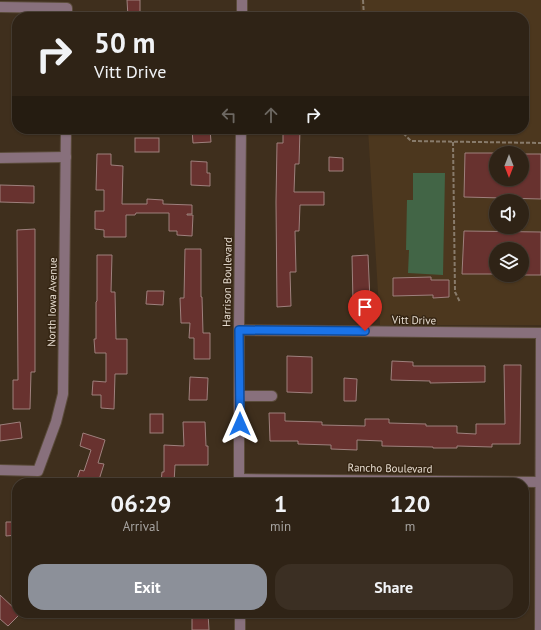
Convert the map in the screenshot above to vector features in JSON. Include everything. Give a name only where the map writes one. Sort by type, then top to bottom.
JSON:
[{"type":"street","points":[[242,0],[242,12]]},
{"type":"street","points":[[0,7],[67,12]]},
{"type":"street","name":"North Iowa Avenue","points":[[0,470],[38,471],[56,422],[63,394],[66,134]]},
{"type":"street","name":"Harrison Boulevard","points":[[239,478],[241,134]]},
{"type":"street","points":[[0,158],[66,157]]},
{"type":"street","name":"Vitt Drive","points":[[239,330],[541,333]]},
{"type":"street","points":[[540,630],[541,339]]},
{"type":"street","points":[[240,396],[272,396]]},
{"type":"street","name":"Rancho Boulevard","points":[[529,482],[540,482]]},
{"type":"street","points":[[240,618],[240,630],[250,630]]},
{"type":"path","points":[[363,0],[364,12]]},
{"type":"path","points":[[404,134],[412,141],[541,143]]},
{"type":"path","points":[[453,142],[455,292],[460,302]]},
{"type":"shaded area","points":[[360,0],[541,0],[541,325],[380,325],[368,134],[529,134],[529,12],[361,12]]},
{"type":"green space","points":[[413,173],[445,173],[443,275],[408,273],[409,250],[406,250],[407,200],[413,200]]},
{"type":"building","points":[[127,0],[140,0],[140,12],[128,12]]},
{"type":"building","points":[[192,134],[210,134],[211,142],[193,143]]},
{"type":"building","points":[[283,134],[300,134],[299,164],[295,164],[294,192],[324,192],[324,205],[300,205],[299,231],[295,231],[296,272],[290,272],[291,306],[277,307],[277,143],[283,143]]},
{"type":"building","points":[[135,138],[159,138],[159,152],[135,152]]},
{"type":"building","points":[[465,153],[489,153],[489,186],[529,186],[529,154],[541,154],[541,199],[529,199],[529,194],[489,194],[489,198],[464,197]]},
{"type":"building","points":[[97,154],[111,154],[111,165],[123,166],[122,204],[147,204],[147,199],[163,200],[163,204],[192,205],[192,214],[187,215],[193,215],[192,236],[177,235],[177,231],[169,231],[169,213],[136,213],[135,215],[126,215],[126,237],[104,237],[104,230],[95,229],[95,211],[104,211],[104,190],[96,190]]},
{"type":"building","points":[[329,157],[343,158],[343,171],[329,171]]},
{"type":"building","points":[[191,161],[207,162],[207,173],[210,173],[210,186],[191,185]]},
{"type":"building","points":[[0,185],[34,186],[34,203],[0,202]]},
{"type":"building","points":[[35,229],[35,372],[31,372],[30,409],[13,409],[13,380],[18,380],[17,230]]},
{"type":"building","points":[[464,231],[489,231],[489,234],[529,234],[529,232],[541,232],[541,275],[529,275],[529,242],[489,242],[489,274],[462,274]]},
{"type":"building","points":[[185,249],[201,249],[203,333],[210,333],[210,359],[194,359],[194,338],[189,338],[190,323],[181,323],[180,298],[184,298]]},
{"type":"building","points":[[97,255],[112,255],[111,292],[115,292],[116,339],[127,339],[127,374],[115,374],[114,409],[101,408],[101,395],[92,395],[93,381],[106,382],[106,353],[95,353],[94,339],[96,339]]},
{"type":"building","points":[[368,255],[370,301],[353,302],[352,256]]},
{"type":"building","points":[[431,277],[431,280],[449,280],[449,297],[433,298],[433,295],[393,296],[393,278]]},
{"type":"building","points":[[147,291],[164,291],[163,305],[146,304]]},
{"type":"building","points":[[287,356],[312,357],[312,393],[287,392]]},
{"type":"building","points":[[392,361],[413,362],[413,366],[485,366],[485,382],[430,383],[430,381],[391,380]]},
{"type":"building","points":[[504,365],[521,365],[520,444],[492,444],[492,447],[457,446],[457,448],[433,448],[382,446],[382,441],[357,440],[357,450],[331,449],[331,445],[298,444],[298,441],[270,441],[269,413],[285,413],[285,421],[322,422],[322,425],[365,426],[365,419],[389,419],[389,423],[426,424],[426,426],[457,426],[457,433],[476,434],[476,424],[505,424]]},
{"type":"building","points":[[190,377],[208,378],[207,400],[189,400]]},
{"type":"building","points":[[344,378],[357,379],[356,401],[344,401]]},
{"type":"building","points":[[150,414],[163,414],[163,433],[150,433]]},
{"type":"building","points":[[20,422],[22,438],[0,441],[0,425]]},
{"type":"building","points":[[183,422],[205,422],[206,446],[208,446],[208,465],[175,465],[174,478],[161,478],[162,472],[164,472],[164,445],[184,446]]},
{"type":"building","points":[[83,433],[105,440],[98,463],[104,464],[100,478],[77,478],[80,470],[84,471],[91,450],[80,446]]},
{"type":"building","points":[[6,522],[12,522],[12,535],[6,536]]},
{"type":"building","points":[[0,595],[12,606],[12,618],[16,618],[8,626],[0,619]]},
{"type":"building","points":[[192,618],[208,618],[209,630],[192,630]]},
{"type":"route","points":[[240,424],[239,330],[365,331]]}]
